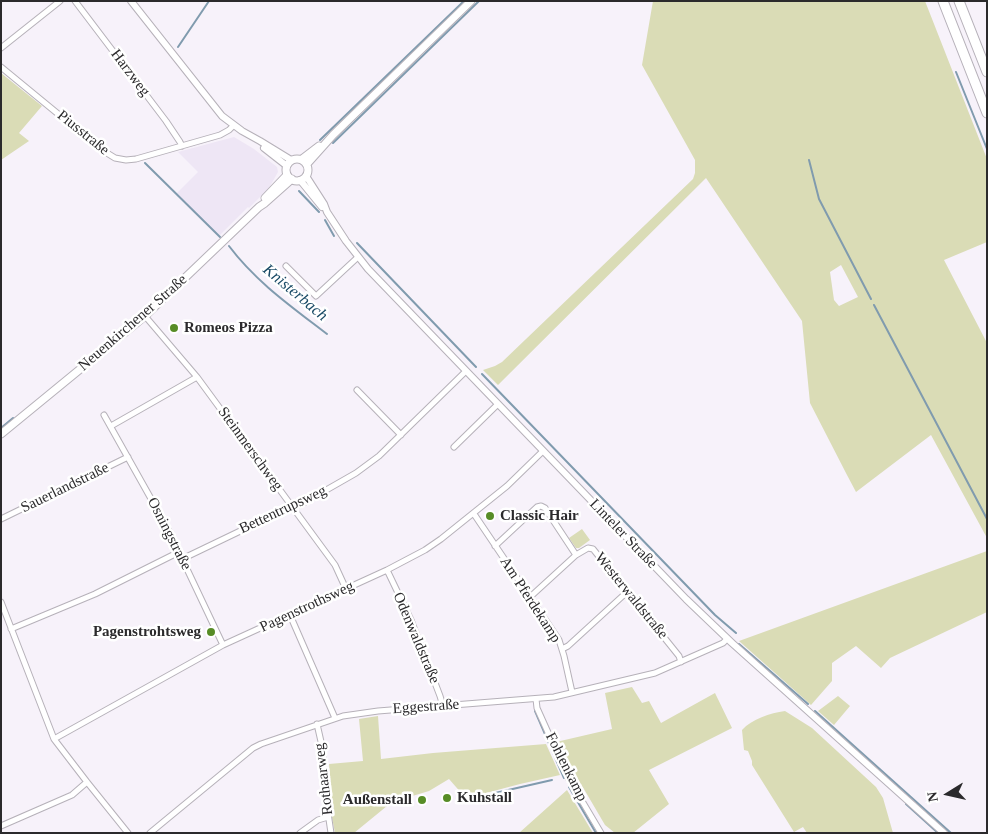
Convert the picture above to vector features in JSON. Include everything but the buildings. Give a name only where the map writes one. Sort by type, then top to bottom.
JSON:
[{"type":"highway","points":[[943,1],[987,113]]},
{"type":"highway","points":[[959,1],[987,72]]},
{"type":"main road","points":[[305,162],[326,144],[471,1]]},
{"type":"main road","points":[[297,158],[305,162],[308,170],[303,178],[290,177],[289,163],[297,158]]},
{"type":"main road","name":"Neuenkirchener Straße","points":[[1,434],[145,316],[290,177]]},
{"type":"street","points":[[1,48],[60,1]]},
{"type":"street","name":"Harzweg","points":[[75,1],[182,146]]},
{"type":"street","points":[[132,1],[222,116],[233,126],[254,138],[289,163]]},
{"type":"street","name":"Piusstraße","points":[[1,67],[102,150],[115,158],[136,159],[220,135],[233,126]]},
{"type":"street","name":"Linteler Straße","points":[[303,178],[324,204],[327,212],[346,241],[368,269],[686,599],[727,639],[944,833]]},
{"type":"street","points":[[286,266],[316,296],[358,257]]},
{"type":"street","name":"Steinmerschweg","points":[[145,316],[197,377],[336,565],[346,589]]},
{"type":"street","name":"Bettentrupsweg","points":[[182,559],[286,509],[300,505],[356,474],[379,456],[466,371]]},
{"type":"street","points":[[111,426],[197,377]]},
{"type":"street","points":[[357,390],[400,436]]},
{"type":"street","points":[[454,447],[498,404]]},
{"type":"street","name":"Osningstraße","points":[[104,415],[164,521],[222,645]]},
{"type":"street","name":"Pagenstrothsweg","points":[[54,739],[222,645],[387,570],[433,545],[507,486],[543,451]]},
{"type":"street","name":"Sauerlandstraße","points":[[1,519],[128,457]]},
{"type":"street","points":[[495,546],[537,507],[541,506],[545,508],[576,554]]},
{"type":"street","name":"Am Pferdekamp","points":[[474,514],[559,640],[572,692]]},
{"type":"street","name":"Westerwaldstraße","points":[[529,598],[576,554],[588,548],[593,549],[682,662]]},
{"type":"street","points":[[12,629],[96,594],[179,552]]},
{"type":"street","name":"Odenwaldstraße","points":[[387,570],[411,620],[443,706]]},
{"type":"street","points":[[562,649],[568,646],[627,592]]},
{"type":"street","points":[[1,602],[54,739],[128,833]]},
{"type":"street","points":[[290,615],[335,718]]},
{"type":"street","name":"Eggestraße","points":[[150,833],[253,748],[317,724],[335,718],[378,711],[554,697],[655,673],[723,643],[727,639]]},
{"type":"street","name":"Fohlenkamp","points":[[536,699],[537,708],[569,779],[601,833]]},
{"type":"street","name":"Rothaarweg","points":[[317,724],[322,746],[331,833]]},
{"type":"street","points":[[1,826],[72,796],[87,782]]},
{"type":"street","points":[[300,833],[318,820],[328,817]]},
{"type":"shaded area","points":[[234,137],[254,149],[277,167],[278,172],[269,188],[219,236],[176,194],[198,172],[178,152]]},
{"type":"green space","points":[[653,1],[925,1],[987,159],[987,242],[944,260],[987,343],[987,538],[931,435],[856,492],[810,403],[802,321],[706,178],[498,385],[483,370],[502,362],[693,179],[695,160],[642,65]],"holes":[[[841,265],[858,297],[839,306],[834,300],[830,272]]]},
{"type":"green space","points":[[1,73],[42,106],[19,133],[29,141],[1,160]]},
{"type":"green space","points":[[582,529],[590,540],[576,548],[569,538]]},
{"type":"green space","points":[[987,551],[987,612],[890,658],[881,668],[856,646],[832,663],[832,681],[811,705],[739,641]]},
{"type":"green space","points":[[632,687],[642,703],[649,701],[661,723],[715,693],[732,728],[649,770],[669,804],[633,833],[615,833],[605,825],[581,784],[571,775],[556,742],[612,729],[605,693]]},
{"type":"green space","points":[[838,696],[850,706],[834,725],[818,711]]},
{"type":"green space","points":[[785,711],[812,728],[876,787],[883,798],[893,833],[807,833],[803,827],[794,832],[752,765],[748,751],[744,750],[742,730],[762,717]]},
{"type":"green space","points":[[378,716],[381,759],[546,744],[560,775],[471,797],[466,792],[463,795],[449,779],[429,791],[399,800],[387,806],[354,833],[335,833],[330,807],[332,805],[329,764],[363,761],[359,719]]},
{"type":"green space","points":[[567,790],[593,833],[519,833]]},
{"type":"waterway","points":[[178,47],[209,1]]},
{"type":"waterway","points":[[320,140],[464,1]]},
{"type":"waterway","points":[[333,143],[479,1]]},
{"type":"waterway","points":[[956,72],[987,149]]},
{"type":"waterway","points":[[809,160],[819,199],[871,299]]},
{"type":"waterway","name":"Knisterbach","points":[[145,163],[220,237]]},
{"type":"waterway","points":[[299,191],[319,212]]},
{"type":"waterway","points":[[325,220],[334,236]]},
{"type":"waterway","points":[[357,243],[476,367]]},
{"type":"waterway","name":"Knisterbach","points":[[229,246],[263,283],[327,334]]},
{"type":"waterway","points":[[874,305],[987,519]]},
{"type":"waterway","points":[[482,374],[715,615],[736,633]]},
{"type":"waterway","points":[[1,428],[13,418]]},
{"type":"waterway","points":[[739,644],[808,704]]},
{"type":"waterway","name":"Knisterbach","points":[[535,711],[564,778]]},
{"type":"waterway","points":[[815,711],[951,833]]},
{"type":"waterway","points":[[482,796],[552,780]]},
{"type":"waterway","name":"Knisterbach","points":[[569,787],[596,833]]},
{"type":"waterway","points":[[906,804],[938,833]]},
{"type":"place","name":"Romeos Pizza","points":[[174,328]]},
{"type":"place","name":"Classic Hair","points":[[490,516]]},
{"type":"place","name":"Pagenstrohtsweg","points":[[211,632]]},
{"type":"place","name":"Kuhstall","points":[[447,798]]},
{"type":"place","name":"Außenstall","points":[[422,800]]}]
